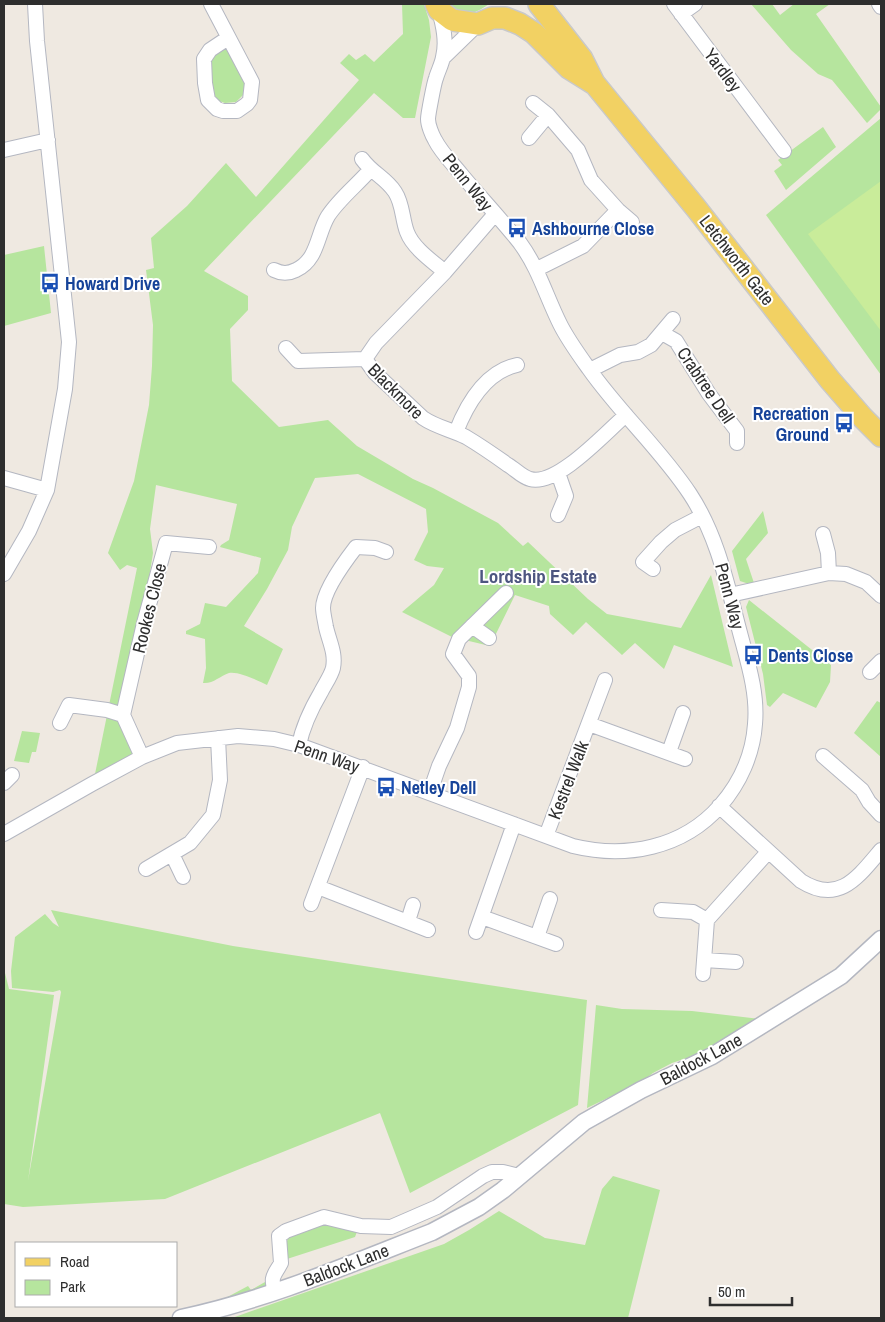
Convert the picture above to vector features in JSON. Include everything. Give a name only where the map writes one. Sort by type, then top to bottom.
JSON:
[{"type":"main road","name":"Letchworth Gate","points":[[539,4],[582,58],[594,83],[696,208],[830,380],[881,436]]},
{"type":"main road","name":"Letchworth Gate","points":[[438,7],[452,20],[491,15],[506,18],[520,24],[534,33],[569,68],[594,83]]},
{"type":"street","points":[[4,574],[29,531],[47,490],[65,390],[69,342],[37,41],[35,4]]},
{"type":"street","points":[[212,4],[252,82],[252,95],[248,104],[237,110],[223,111],[217,109],[208,100],[204,64],[207,53],[228,38]]},
{"type":"street","name":"Yardley","points":[[694,4],[677,9],[769,123],[784,151]]},
{"type":"street","name":"Penn Way","points":[[4,831],[142,757],[176,743],[238,736],[257,737],[299,745],[588,850],[617,852],[640,850],[680,837],[695,828],[719,806],[731,792],[741,775],[753,738],[755,701],[753,686],[722,563],[709,528],[690,495],[590,370],[561,326],[537,269],[520,243],[494,214],[435,140],[428,120],[434,82],[443,58],[443,23],[438,7]]},
{"type":"street","name":"Penn Way","points":[[443,58],[491,15]]},
{"type":"street","points":[[533,103],[548,116],[578,150],[591,180],[618,210],[632,222]]},
{"type":"street","points":[[529,138],[548,116]]},
{"type":"street","points":[[4,150],[48,140]]},
{"type":"street","points":[[274,270],[285,274],[302,268],[308,262],[329,214],[366,165],[396,193],[408,234],[413,242],[445,272]]},
{"type":"street","points":[[537,269],[583,246],[618,210]]},
{"type":"street","name":"Blackmore","points":[[365,359],[376,343],[445,272],[494,214]]},
{"type":"street","name":"Crabtree Dell","points":[[590,370],[620,355],[638,352],[651,345],[673,319]]},
{"type":"street","name":"Crabtree Dell","points":[[662,333],[676,341],[709,394],[737,431],[737,444]]},
{"type":"street","name":"Blackmore","points":[[286,348],[298,361],[365,359]]},
{"type":"street","name":"Blackmore","points":[[365,359],[375,373],[423,418],[437,426],[456,432],[530,479],[546,479],[558,473],[596,445],[626,415]]},
{"type":"street","points":[[456,432],[467,407],[492,376],[505,368],[517,365]]},
{"type":"street","points":[[558,473],[566,496],[558,515]]},
{"type":"street","points":[[4,478],[47,490]]},
{"type":"street","points":[[653,569],[643,562],[661,542],[674,530],[702,516]]},
{"type":"street","points":[[823,534],[828,554],[829,573]]},
{"type":"street","name":"Rookes Close","points":[[123,715],[144,622],[166,543],[209,547]]},
{"type":"street","points":[[299,745],[308,715],[332,670],[334,659],[333,647],[326,627],[323,606],[330,587],[356,547],[375,548],[386,552]]},
{"type":"street","points":[[730,595],[829,573],[846,574],[860,579],[881,596]]},
{"type":"street","points":[[430,792],[439,766],[457,728],[468,695],[469,676],[453,654],[459,639],[506,593]]},
{"type":"street","points":[[472,626],[490,638]]},
{"type":"street","name":"Kestrel Walk","points":[[546,836],[605,680]]},
{"type":"street","points":[[60,723],[69,705],[106,710],[123,715],[142,757]]},
{"type":"street","points":[[669,752],[683,713]]},
{"type":"street","name":"Kestrel Walk","points":[[589,724],[685,759]]},
{"type":"street","points":[[146,868],[190,843],[212,815],[220,780],[218,738]]},
{"type":"street","points":[[824,756],[862,790],[869,802],[881,815]]},
{"type":"street","points":[[311,904],[362,767]]},
{"type":"street","points":[[719,806],[801,881],[814,888],[824,890],[837,889],[849,884],[881,850]]},
{"type":"street","points":[[476,932],[514,824]]},
{"type":"street","points":[[703,974],[707,920],[768,852]]},
{"type":"street","points":[[172,854],[183,877]]},
{"type":"street","points":[[318,887],[428,930]]},
{"type":"street","points":[[538,937],[550,900]]},
{"type":"street","points":[[408,921],[413,905]]},
{"type":"street","points":[[661,910],[693,912],[707,920]]},
{"type":"street","points":[[482,917],[556,944]]},
{"type":"street","name":"Baldock Lane","points":[[181,1318],[210,1312],[275,1292],[432,1232],[479,1207],[520,1176],[584,1122],[641,1090],[712,1056],[841,976],[881,939]]},
{"type":"street","points":[[704,960],[736,962]]},
{"type":"street","name":"Baldock Lane","points":[[275,1292],[271,1281],[282,1263],[280,1236],[286,1231],[324,1217],[361,1226],[391,1227],[437,1207],[492,1172],[503,1172],[520,1176]]},
{"type":"green space","points":[[402,4],[424,4],[429,20],[431,37],[415,118],[403,118],[374,93],[204,271],[248,296],[248,310],[230,329],[232,381],[279,427],[328,420],[357,446],[413,479],[498,523],[523,546],[528,542],[588,599],[607,614],[681,628],[711,575],[733,667],[674,645],[664,669],[635,643],[622,655],[586,622],[573,635],[550,614],[549,606],[515,595],[490,646],[452,637],[402,612],[434,585],[444,568],[427,566],[414,560],[428,532],[426,509],[358,474],[315,478],[292,527],[288,550],[244,626],[283,649],[267,685],[238,673],[229,673],[210,682],[203,683],[206,668],[205,639],[186,634],[186,631],[200,624],[205,603],[226,607],[258,573],[261,558],[220,547],[229,540],[237,504],[156,485],[150,529],[153,553],[143,617],[120,720],[135,754],[95,774],[137,568],[127,565],[120,570],[108,553],[134,481],[149,405],[153,325],[146,270],[154,268],[151,238],[187,206],[226,163],[256,197],[359,80],[340,63],[349,54],[356,60],[365,54],[374,62],[403,34]]},
{"type":"green space","points":[[449,4],[489,4],[474,12],[464,13],[454,9]]},
{"type":"green space","points":[[751,4],[772,4],[780,15],[794,4],[830,4],[816,14],[881,109],[867,123],[832,80],[818,74],[791,50]]},
{"type":"green space","points":[[226,47],[248,84],[245,93],[236,102],[225,103],[216,100],[210,82],[208,63],[215,53]]},
{"type":"green space","points":[[881,118],[881,375],[766,215]]},
{"type":"green space","points":[[823,127],[836,147],[786,190],[774,171],[782,165],[778,160]]},
{"type":"green space","points":[[881,181],[881,331],[808,234]]},
{"type":"green space","points":[[44,246],[51,313],[4,326],[4,255]]},
{"type":"green space","points":[[763,511],[768,533],[746,559],[754,583],[746,583],[740,581],[732,551]]},
{"type":"green space","points":[[749,600],[831,665],[830,682],[816,708],[783,693],[770,707],[767,705],[763,674],[746,607]]},
{"type":"green space","points":[[877,701],[881,703],[881,757],[854,733]]},
{"type":"green space","points":[[22,731],[40,733],[36,752],[32,752],[29,763],[14,761]]},
{"type":"green space","points":[[51,910],[233,946],[587,1000],[578,1105],[410,1193],[380,1113],[165,1199],[23,1207],[4,1204],[4,973],[9,989],[54,995],[28,1181],[61,992],[60,990],[53,992],[12,988],[11,971],[15,937],[45,914],[59,927]]},
{"type":"green space","points":[[596,1005],[622,1009],[692,1011],[760,1019],[699,1054],[672,1063],[641,1082],[587,1108]]},
{"type":"green space","points":[[613,1176],[660,1190],[628,1318],[232,1318],[444,1244],[499,1211],[545,1238],[585,1245],[602,1189]]},
{"type":"green space","points":[[324,1220],[358,1229],[355,1237],[287,1259],[285,1246],[289,1236]]},
{"type":"green space","points":[[265,1282],[267,1287],[218,1302],[248,1286],[251,1290]]},
{"type":"place","name":"Ashbourne Close","points":[[517,228]]},
{"type":"place","name":"Howard Drive","points":[[50,283]]},
{"type":"place","name":"Recreation Ground","points":[[844,423]]},
{"type":"place","name":"Dents Close","points":[[753,655]]},
{"type":"place","name":"Netley Dell","points":[[386,787]]},
{"type":"district","name":"Lordship Estate","points":[[538,576]]}]
